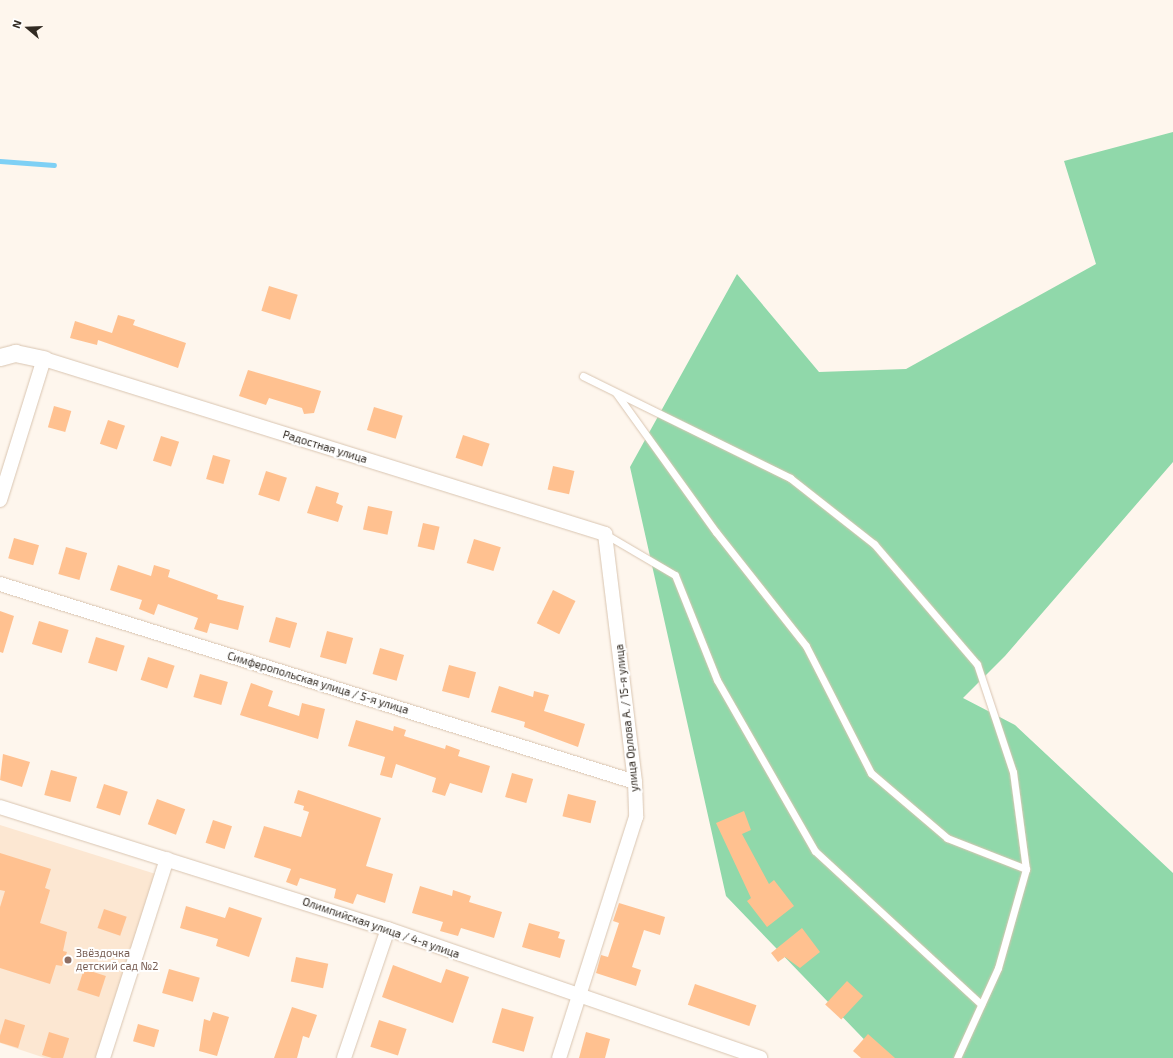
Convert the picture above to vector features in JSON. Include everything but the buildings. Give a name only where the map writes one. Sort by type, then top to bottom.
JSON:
[{"type":"street","points":[[0,357],[15,353],[44,359],[0,500]]},
{"type":"street","name":"Радостная улица","points":[[44,359],[605,534]]},
{"type":"street","name":"улица Орлова А. / 15-я улица","points":[[559,1058],[636,818],[635,782],[605,534]]},
{"type":"street","name":"Симферопольская улица / 5-я улица","points":[[0,584],[635,782]]},
{"type":"street","name":"Олимпийская улица / 4-я улица","points":[[0,807],[388,929],[738,1055],[760,1058]]},
{"type":"street","points":[[103,1058],[167,859]]},
{"type":"street","points":[[344,1058],[388,929]]},
{"type":"lane","points":[[583,376],[790,478],[879,550],[976,664],[1013,772],[1026,869],[998,968],[957,1058]]},
{"type":"lane","points":[[615,392],[716,532],[806,646],[871,773],[947,838],[1026,869]]},
{"type":"lane","points":[[605,534],[675,575],[717,680],[815,851],[982,1004]]},
{"type":"shaded area","name":"Звёздочка детский сад №2","points":[[0,825],[162,876],[104,1058],[45,1058],[0,1043]]},
{"type":"green space","points":[[1173,132],[1173,462],[1005,656],[963,698],[1015,725],[1173,873],[1173,1058],[882,1058],[726,896],[630,467],[737,274],[819,372],[906,369],[1096,264],[1064,161]]},
{"type":"waterway","points":[[0,161],[54,165]]},
{"type":"place","name":"Звёздочка детский сад №2","points":[[68,960]]}]
